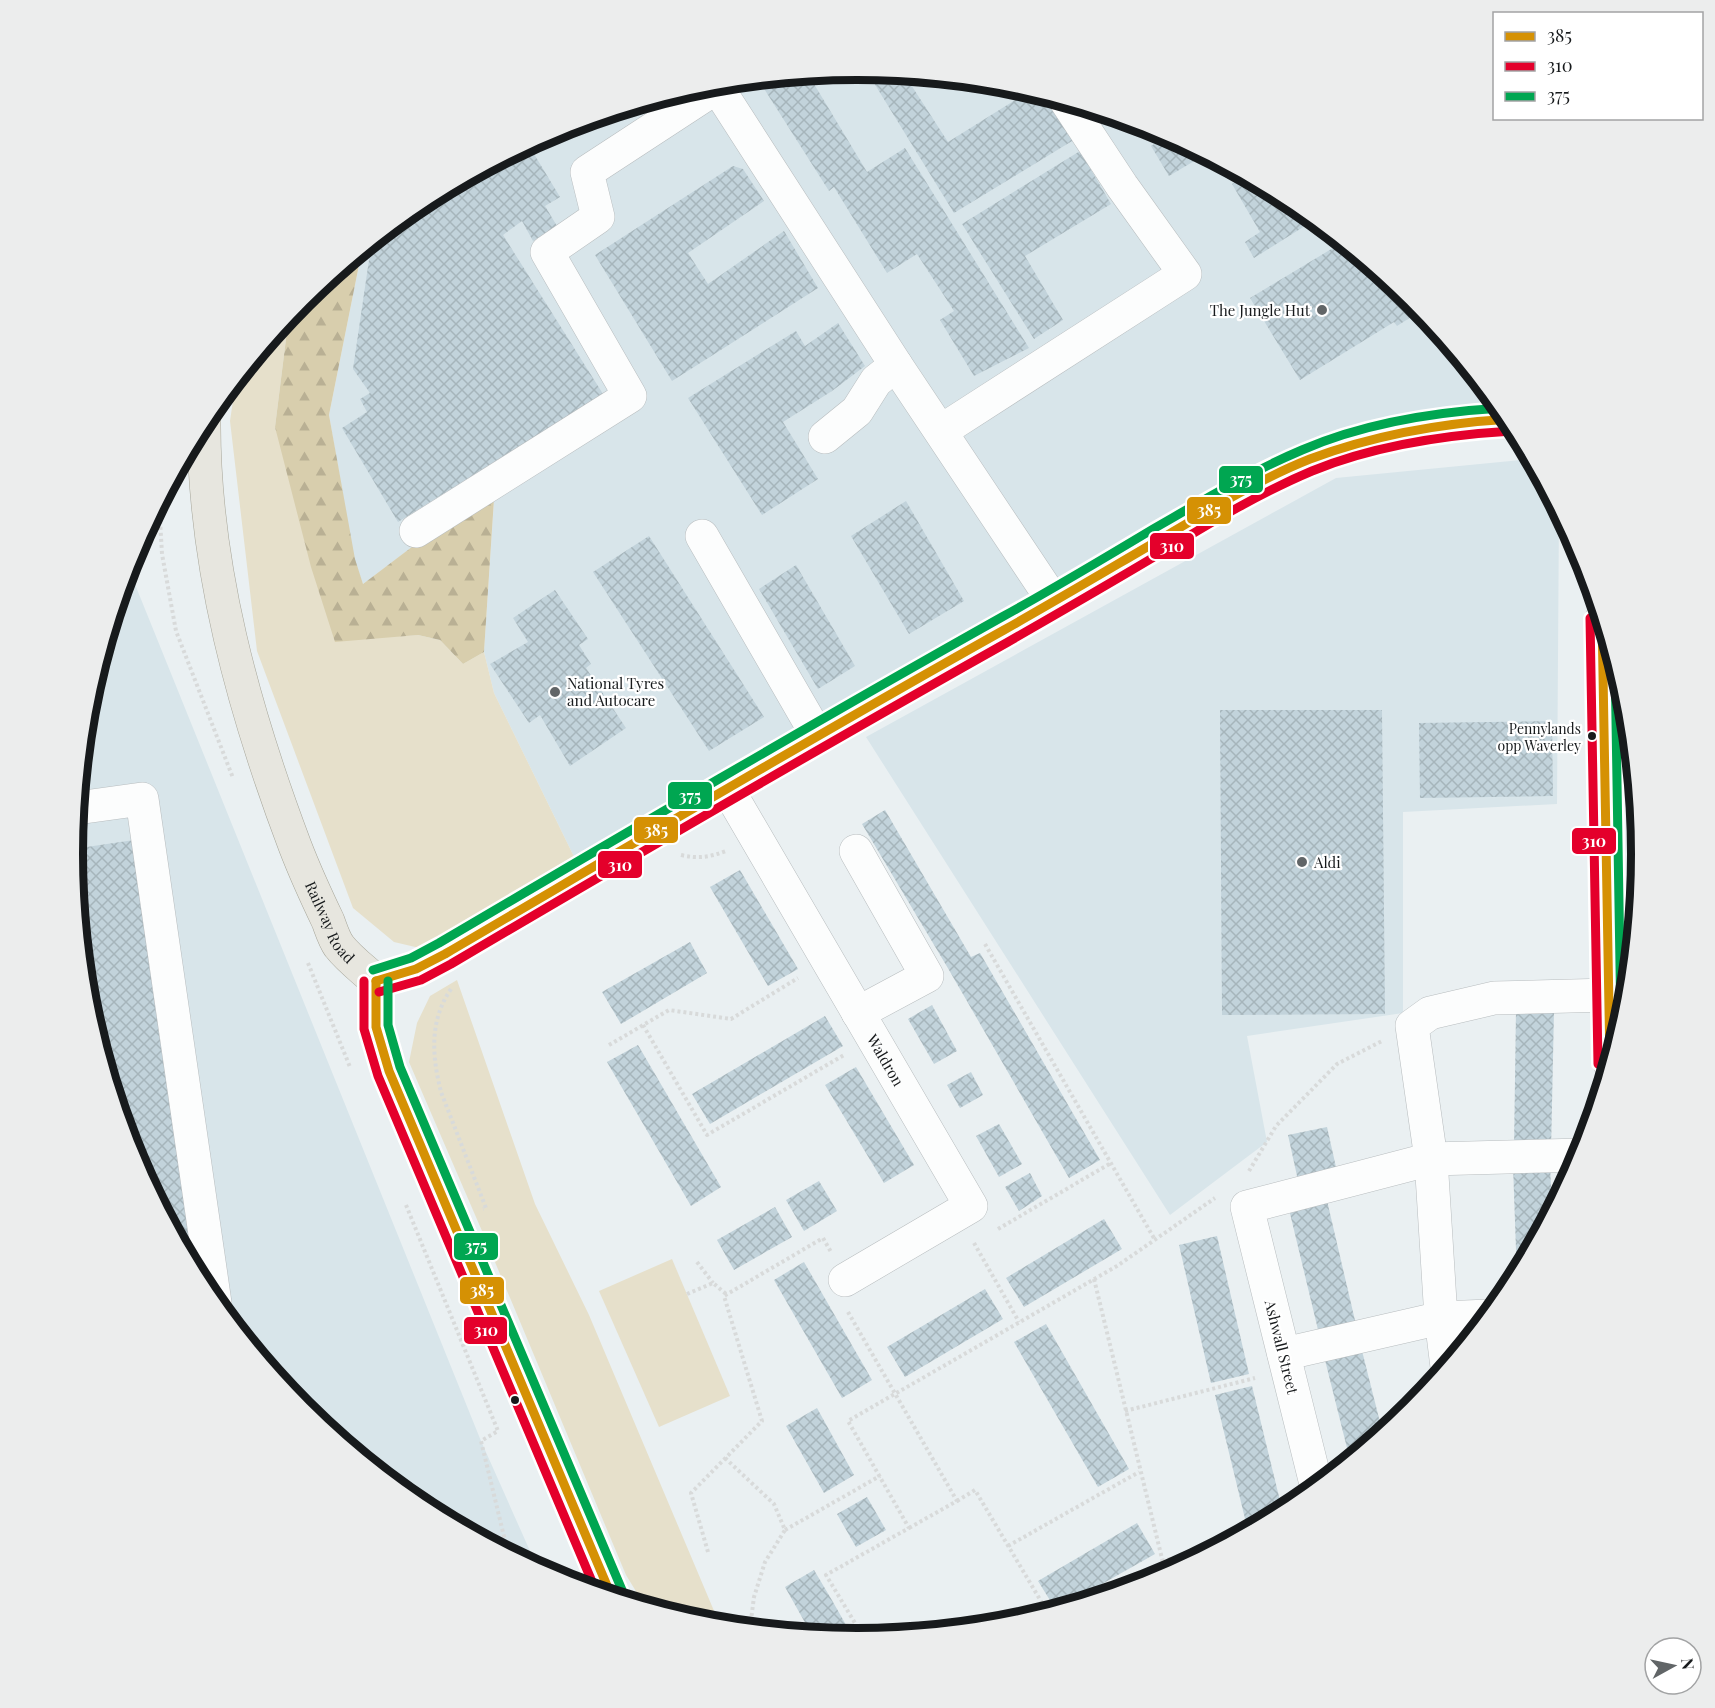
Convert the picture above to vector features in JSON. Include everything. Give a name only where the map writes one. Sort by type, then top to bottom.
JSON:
[{"type":"main road","name":"Railway Road","points":[[204,440],[209,523],[220,588],[258,741],[307,878],[339,946],[376,981]]},
{"type":"main road","points":[[376,981],[376,1027],[388,1071],[607,1586]]},
{"type":"street","points":[[720,92],[896,365],[1054,602]]},
{"type":"street","points":[[416,531],[630,396],[547,252],[598,217],[587,172],[706,94]]},
{"type":"street","points":[[941,431],[1185,274],[1122,186],[1072,110]]},
{"type":"street","points":[[825,437],[857,411],[876,381],[896,365]]},
{"type":"street","points":[[376,981],[416,969],[445,954],[817,735],[1054,602],[1223,502],[1308,460],[1357,443],[1406,432],[1498,420]]},
{"type":"street","points":[[702,536],[817,735]]},
{"type":"street","points":[[1602,642],[1610,1038]]},
{"type":"street","name":"Waldron","points":[[727,788],[970,1206],[957,1214]]},
{"type":"street","points":[[85,807],[142,800],[212,1280]]},
{"type":"street","points":[[856,850],[927,976],[866,1026]]},
{"type":"street","points":[[1446,1358],[1441,1318],[1431,1159],[1412,1026],[1430,1013],[1494,998],[1609,995]]},
{"type":"street","points":[[1237,1193],[1431,1159],[1571,1155]]},
{"type":"street","name":"Ashwall Street","points":[[1237,1193],[1286,1362],[1315,1478]]},
{"type":"street","points":[[845,1280],[957,1214]]},
{"type":"street","points":[[1286,1362],[1441,1318],[1478,1316]]},
{"type":"path","points":[[160,518],[162,554],[176,632],[234,782]]},
{"type":"path","points":[[676,854],[699,858],[714,856],[754,836]]},
{"type":"path","points":[[985,944],[1155,1240]]},
{"type":"path","points":[[306,958],[351,1068]]},
{"type":"path","points":[[609,1045],[669,1010],[731,1019],[827,960]]},
{"type":"path","points":[[418,1234],[486,1208],[441,1092],[433,1052],[433,1033],[439,1013],[454,986]]},
{"type":"path","points":[[643,1025],[707,1135],[866,1026]]},
{"type":"path","points":[[909,1528],[848,1420],[1094,1279],[1155,1240],[1237,1193],[1276,1126],[1337,1064],[1412,1026]]},
{"type":"path","points":[[993,1232],[1111,1162]]},
{"type":"path","points":[[405,1201],[498,1431],[481,1441],[506,1544]]},
{"type":"path","points":[[957,1214],[1019,1322]]},
{"type":"path","points":[[974,1243],[983,1237]]},
{"type":"path","points":[[708,1552],[691,1493],[762,1421],[724,1296],[823,1238],[845,1280],[843,1304],[957,1501]]},
{"type":"path","points":[[697,1262],[713,1283],[726,1294]]},
{"type":"path","points":[[1094,1279],[1163,1564]]},
{"type":"path","points":[[687,1294],[713,1283]]},
{"type":"path","points":[[1125,1411],[1286,1362]]},
{"type":"path","points":[[725,1458],[774,1504],[785,1530]]},
{"type":"path","points":[[1008,1546],[1139,1472]]},
{"type":"path","points":[[751,1621],[754,1597],[765,1562],[785,1530],[880,1476]]},
{"type":"path","points":[[858,1628],[826,1575],[975,1490],[1044,1606]]},
{"type":"path","points":[[1152,1571],[1176,1560]]},
{"type":"shaded area","points":[[858,80],[908,81],[1009,94],[1106,121],[1154,138],[1200,159],[1288,210],[1368,272],[1440,343],[1499,421],[1357,443],[582,873],[494,693],[484,652],[495,485],[363,584],[354,559],[329,415],[360,262],[427,210],[470,183],[561,138],[657,106],[706,94],[756,86],[807,81]]},
{"type":"shaded area","points":[[287,330],[275,427],[379,637],[418,635],[440,640],[463,664],[484,652],[494,693],[582,873],[445,954],[394,942],[353,908],[257,651],[230,421],[234,396]]},
{"type":"shaded area","points":[[1523,460],[1559,526],[1557,804],[1403,812],[1403,1013],[1247,1036],[1267,1142],[1170,1215],[866,737],[1336,478]]},
{"type":"shaded area","points":[[133,580],[481,1441],[533,1557],[470,1525],[427,1498],[347,1436],[310,1402],[275,1365],[214,1284],[163,1197],[142,1150],[109,1054],[98,1005],[85,905],[83,854],[85,803],[98,703],[109,654]]},
{"type":"shaded area","points":[[457,980],[535,1204],[589,1315],[716,1616],[639,1596],[626,1575],[409,1062],[417,1023],[430,996]]},
{"type":"shaded area","points":[[672,1259],[730,1396],[659,1427],[599,1291]]},
{"type":"green space","points":[[360,262],[329,415],[355,559],[363,584],[495,484],[484,652],[463,664],[440,640],[418,635],[335,642],[311,567],[275,427],[287,330],[310,306]]},
{"type":"building","points":[[872,80],[909,81],[948,142],[1020,97],[1057,106],[1077,138],[954,213]]},
{"type":"building","points":[[812,81],[867,172],[905,148],[1029,348],[974,376],[940,320],[954,311],[917,254],[887,273],[834,187],[829,191],[762,85]]},
{"type":"building","points":[[1160,141],[1199,158],[1169,176],[1151,146]]},
{"type":"building","points":[[532,151],[560,197],[545,206],[557,226],[533,241],[522,221],[503,235],[603,394],[398,522],[342,428],[367,412],[360,399],[370,393],[353,369],[370,253],[377,251],[376,249],[386,240],[427,210],[470,183]]},
{"type":"building","points":[[1080,151],[1111,204],[1025,256],[1063,320],[1034,339],[962,224]]},
{"type":"building","points":[[733,166],[743,169],[764,201],[688,253],[708,284],[784,231],[818,288],[672,381],[595,255]]},
{"type":"building","points":[[1239,180],[1245,183],[1308,224],[1254,258],[1245,242],[1260,232],[1232,184]]},
{"type":"building","name":"The Jungle Hut","points":[[1336,246],[1414,315],[1397,326],[1394,322],[1300,380],[1250,298]]},
{"type":"building","points":[[838,323],[865,366],[832,391],[783,422],[818,479],[762,515],[688,398],[796,331],[805,346]]},
{"type":"building","points":[[906,501],[964,601],[909,634],[851,536]]},
{"type":"building","points":[[649,536],[764,717],[709,751],[593,572]]},
{"type":"building","points":[[796,565],[855,666],[818,689],[759,589]]},
{"type":"building","name":"National Tyres and Autocare","points":[[555,590],[588,639],[579,645],[591,664],[586,668],[626,728],[570,766],[540,715],[529,723],[490,664],[528,642],[513,618]]},
{"type":"building","name":"Aldi","points":[[1220,710],[1382,710],[1385,1014],[1222,1015]]},
{"type":"building","points":[[1552,721],[1553,796],[1420,798],[1419,723]]},
{"type":"building","points":[[885,810],[971,957],[980,953],[1100,1160],[1069,1178],[862,824]]},
{"type":"building","points":[[134,840],[196,1255],[163,1197],[142,1150],[109,1054],[90,955],[85,905],[83,847]]},
{"type":"building","points":[[740,870],[798,969],[768,986],[710,887]]},
{"type":"building","points":[[690,942],[707,973],[621,1024],[602,992]]},
{"type":"building","points":[[932,1005],[957,1051],[934,1064],[908,1019]]},
{"type":"building","points":[[1516,1010],[1554,1011],[1551,1151],[1514,1150]]},
{"type":"building","points":[[825,1016],[843,1046],[710,1124],[692,1094]]},
{"type":"building","points":[[638,1045],[721,1187],[691,1206],[607,1062]]},
{"type":"building","points":[[856,1067],[914,1165],[884,1183],[825,1085]]},
{"type":"building","points":[[971,1072],[983,1095],[960,1108],[947,1085]]},
{"type":"building","points":[[999,1124],[1022,1164],[999,1177],[976,1136]]},
{"type":"building","points":[[1327,1127],[1338,1176],[1299,1185],[1288,1135]]},
{"type":"building","points":[[1550,1163],[1551,1198],[1516,1260],[1513,1165]]},
{"type":"building","points":[[1030,1173],[1042,1196],[1019,1211],[1005,1187]]},
{"type":"building","points":[[819,1181],[837,1211],[804,1231],[786,1200]]},
{"type":"building","points":[[1325,1192],[1357,1329],[1320,1338],[1287,1201]]},
{"type":"building","points":[[775,1207],[792,1237],[734,1270],[717,1240]]},
{"type":"building","points":[[1104,1219],[1122,1249],[1024,1307],[1006,1278]]},
{"type":"building","points":[[1217,1236],[1249,1374],[1211,1383],[1179,1245]]},
{"type":"building","points":[[804,1262],[872,1380],[842,1398],[774,1280]]},
{"type":"building","points":[[985,1289],[1003,1319],[905,1377],[887,1347]]},
{"type":"building","points":[[1046,1324],[1129,1469],[1098,1487],[1014,1342]]},
{"type":"building","points":[[1360,1343],[1381,1424],[1348,1452],[1323,1352]]},
{"type":"building","points":[[1252,1386],[1280,1503],[1246,1524],[1215,1395]]},
{"type":"building","points":[[817,1408],[854,1475],[824,1493],[786,1426]]},
{"type":"building","points":[[867,1497],[886,1530],[856,1547],[837,1514]]},
{"type":"building","points":[[1137,1523],[1155,1554],[1085,1594],[1052,1603],[1038,1581]]},
{"type":"building","points":[[814,1570],[848,1628],[808,1627],[785,1587]]},
{"type":"transit line","name":"375","points":[[373,970],[411,958],[439,943],[1226,487],[1302,450],[1350,433],[1400,420],[1490,409]]},
{"type":"transit line","name":"385","points":[[376,981],[416,969],[445,954],[794,750],[1274,475],[1310,459],[1359,443],[1434,427],[1498,420]]},
{"type":"transit line","name":"310","points":[[379,992],[421,980],[451,964],[729,801],[1275,488],[1312,471],[1360,454],[1461,435],[1506,431]]},
{"type":"transit line","name":"310","points":[[1590,618],[1598,1064]]},
{"type":"transit line","name":"385","points":[[1602,642],[1610,1038]]},
{"type":"transit line","name":"375","points":[[1616,697],[1620,984]]},
{"type":"transit line","name":"310","points":[[364,981],[364,1029],[378,1076],[592,1581]]},
{"type":"transit line","name":"385","points":[[376,981],[376,1027],[389,1071],[607,1586]]},
{"type":"transit line","name":"375","points":[[388,981],[388,1025],[400,1067],[622,1590]]},
{"type":"place","name":"The Jungle Hut","points":[[1322,310]]},
{"type":"place","name":"National Tyres and Autocare","points":[[555,692]]},
{"type":"place","name":"Pennylands opp Waverley","points":[[1592,736]]},
{"type":"place","name":"Aldi","points":[[1302,862]]}]
